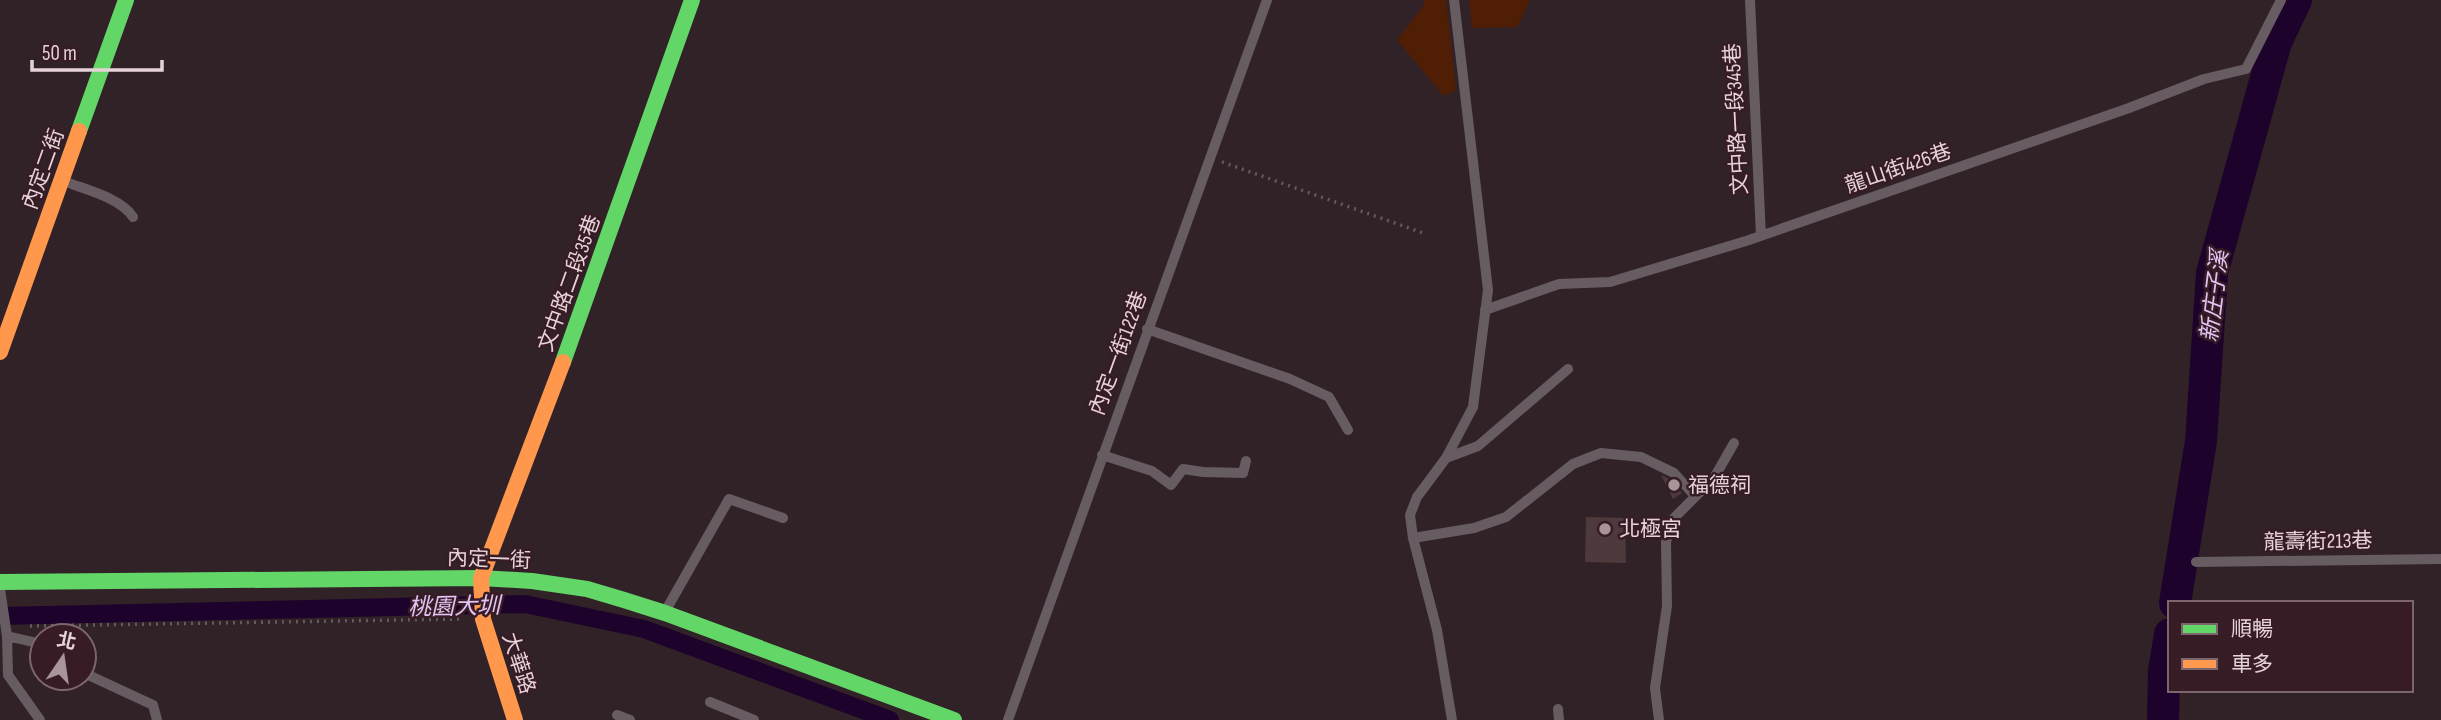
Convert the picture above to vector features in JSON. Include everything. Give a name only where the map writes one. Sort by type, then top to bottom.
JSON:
[{"type":"street","name":"內定二街","points":[[0,352],[126,0]]},
{"type":"street","name":"文中路二段35巷","points":[[481,578],[561,367],[692,0]]},
{"type":"street","name":"內定一街","points":[[0,582],[481,578],[532,580],[587,589],[664,613],[954,720]]},
{"type":"street","name":"大華路","points":[[481,578],[483,619],[515,720]]},
{"type":"lane","name":"內定一街122巷","points":[[1008,720],[1267,0]]},
{"type":"lane","points":[[1452,720],[1437,630],[1413,538],[1410,515],[1417,497],[1446,458],[1473,407],[1488,290],[1454,0]]},
{"type":"lane","name":"文中路一段345巷","points":[[1750,0],[1761,236]]},
{"type":"lane","name":"龍山街426巷","points":[[1485,310],[1559,284],[1610,282],[1761,236],[2129,108],[2204,79],[2246,69],[2281,0]]},
{"type":"lane","points":[[62,180],[118,203],[133,217]]},
{"type":"lane","points":[[1147,329],[1290,379],[1329,397],[1348,430]]},
{"type":"lane","points":[[1446,458],[1478,446],[1568,369]]},
{"type":"lane","points":[[1659,720],[1655,688],[1667,606],[1667,542],[1674,518],[1694,495],[1714,478],[1734,443]]},
{"type":"lane","points":[[1413,538],[1474,528],[1506,517],[1573,464],[1601,453],[1641,457],[1674,472],[1694,495]]},
{"type":"lane","points":[[1102,455],[1152,471],[1171,485],[1183,469],[1243,473],[1246,461]]},
{"type":"lane","points":[[664,613],[729,499],[783,518]]},
{"type":"lane","name":"龍壽街213巷","points":[[2196,562],[2441,559]]},
{"type":"lane","points":[[0,589],[8,675],[40,720]]},
{"type":"lane","points":[[6,631],[28,640]]},
{"type":"lane","points":[[98,679],[153,705],[157,720]]},
{"type":"lane","points":[[710,702],[754,720]]},
{"type":"lane","points":[[617,715],[630,720]]},
{"type":"path","points":[[1210,158],[1426,234]]},
{"type":"path","points":[[6,631],[483,619]]},
{"type":"shaded area","points":[[1424,0],[1446,0],[1456,90],[1444,96],[1397,40],[1424,5]]},
{"type":"shaded area","points":[[1469,0],[1530,0],[1517,27],[1472,28]]},
{"type":"building","points":[[1661,475],[1669,479],[1682,493],[1673,499]]},
{"type":"building","name":"北極宮","points":[[1586,517],[1625,518],[1626,563],[1585,562]]},
{"type":"waterway","name":"新庄子溪","points":[[2175,601],[2201,441],[2212,273],[2276,42],[2296,0]]},
{"type":"waterway","name":"桃園大圳","points":[[0,616],[525,604],[644,629],[890,720]]},
{"type":"waterway","name":"新庄子溪","points":[[2163,720],[2164,671],[2168,646]]},
{"type":"traffic: fast","points":[[79,131],[126,0]]},
{"type":"traffic: fast","points":[[563,362],[692,0]]},
{"type":"traffic: fast","points":[[0,582],[481,578],[532,581],[587,589],[665,613],[954,720]]},
{"type":"traffic: slow","points":[[0,352],[79,131]]},
{"type":"traffic: slow","points":[[515,720],[483,619],[481,578],[563,362]]},
{"type":"place","name":"福德祠","points":[[1674,485]]},
{"type":"place","name":"北極宮","points":[[1605,529]]}]
